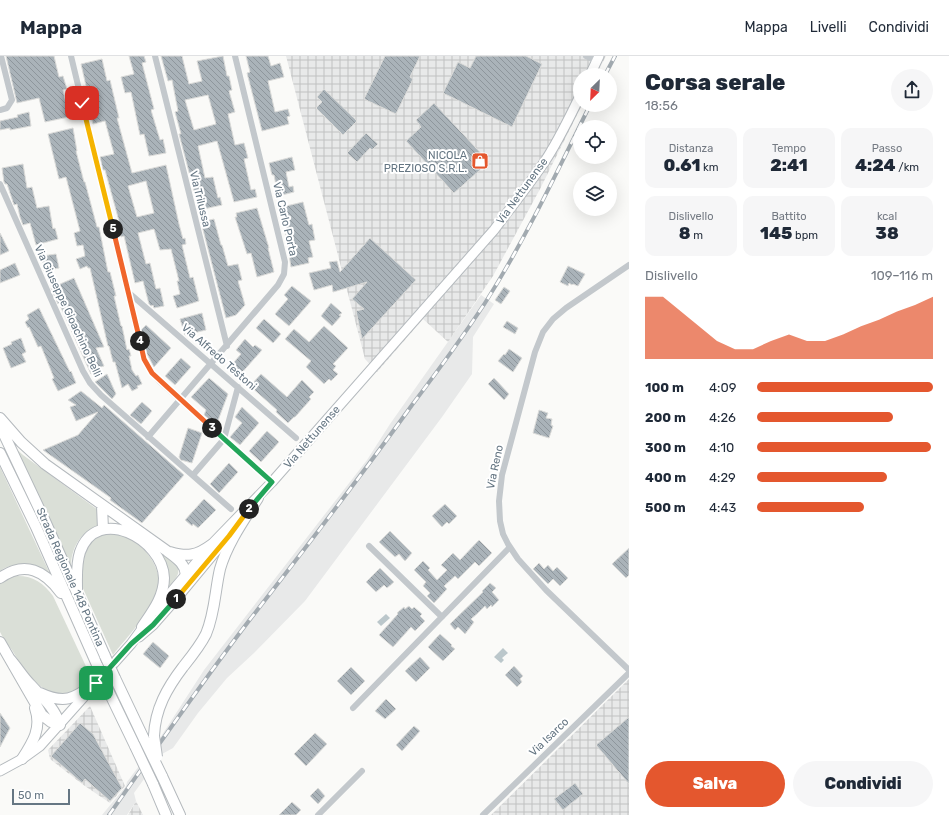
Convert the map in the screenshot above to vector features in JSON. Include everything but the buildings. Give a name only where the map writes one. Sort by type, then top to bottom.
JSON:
[{"type":"highway","points":[[0,418],[40,460],[102,506],[167,551],[185,568],[186,575]]},
{"type":"highway","name":"Strada Regionale 148 Pontina","points":[[0,426],[45,521],[115,678],[149,738]]},
{"type":"highway","name":"Strada Regionale 148 Pontina","points":[[0,452],[36,527],[106,686],[153,784],[166,815]]},
{"type":"highway","points":[[180,815],[162,776],[154,747],[149,738],[160,703],[172,681],[197,650],[206,634],[211,620],[220,570],[224,559],[239,529],[258,498]]},
{"type":"highway","points":[[102,506],[103,529]]},
{"type":"highway","points":[[77,595],[77,568],[81,550],[96,531],[112,528],[122,530],[138,538],[154,552],[162,568],[164,579],[162,594],[158,603],[142,627]]},
{"type":"highway","points":[[167,551],[181,555],[193,555],[200,553],[211,546]]},
{"type":"highway","points":[[0,578],[19,570],[40,572],[56,586],[74,615]]},
{"type":"highway","points":[[0,642],[45,718],[60,725]]},
{"type":"highway","points":[[10,659],[29,683],[39,692],[52,698],[62,700],[72,698],[96,683]]},
{"type":"highway","points":[[10,659],[28,683],[53,709],[58,716],[60,725]]},
{"type":"highway","points":[[22,759],[31,745],[37,727],[38,717],[32,698]]},
{"type":"main road","points":[[594,68],[598,59]]},
{"type":"main road","name":"Via Nettunense","points":[[0,771],[22,759],[40,746],[60,725],[131,644],[142,627],[211,546],[258,498],[494,230],[545,161],[573,109]]},
{"type":"main road","points":[[131,644],[153,625],[229,536],[258,498]]},
{"type":"main road","points":[[153,625],[183,584],[186,575]]},
{"type":"street","points":[[0,110],[7,108],[10,104],[11,96],[1,56]]},
{"type":"street","points":[[71,56],[146,364],[156,378],[272,482]]},
{"type":"street","name":"Via Trilussa","points":[[155,56],[226,346]]},
{"type":"street","name":"Via Carlo Porta","points":[[148,437],[280,283],[284,274],[285,268],[235,56]]},
{"type":"street","points":[[586,56],[598,59]]},
{"type":"street","name":"Via Giuseppe Gioachino Belli","points":[[0,184],[86,377],[98,392],[231,509]]},
{"type":"street","name":"Via Reno","points":[[629,265],[557,316],[545,329],[539,341],[500,488],[499,507],[501,527],[504,538],[521,563],[546,590],[629,670]]},
{"type":"street","name":"Via Alfredo Testoni","points":[[128,292],[296,438]]},
{"type":"street","points":[[192,475],[224,439],[238,387]]},
{"type":"street","points":[[369,546],[442,617]]},
{"type":"street","points":[[353,708],[510,547]]},
{"type":"street","name":"Via Isarco","points":[[483,815],[629,673]]},
{"type":"street","points":[[318,815],[362,771]]},
{"type":"shaded area","points":[[286,56],[606,56],[600,68],[573,68],[573,112],[578,112],[574,120],[573,120],[573,123],[540,189],[493,276],[448,342],[423,319],[377,372],[365,359]]},
{"type":"shaded area","points":[[481,295],[494,304],[473,337],[472,374],[442,417],[305,601],[227,678],[198,713],[173,748],[162,754],[134,793],[136,801],[127,815],[102,815],[126,786],[127,782],[160,738],[204,670],[367,460],[390,424]]},
{"type":"shaded area","points":[[13,446],[98,510],[97,526],[90,529],[76,544],[72,557],[71,571]]},
{"type":"shaded area","points":[[0,467],[51,576],[32,568],[19,565],[6,567],[0,571]]},
{"type":"shaded area","points":[[110,532],[135,542],[143,549],[155,565],[159,580],[156,597],[151,606],[113,655],[81,584],[81,556],[95,536]]},
{"type":"shaded area","points":[[156,548],[176,564],[178,568],[176,578],[164,594]]},
{"type":"shaded area","points":[[15,576],[37,580],[53,596],[91,677],[86,684],[75,691],[65,694],[55,694],[38,684],[23,667],[0,632],[0,583]]},
{"type":"shaded area","points":[[386,614],[390,618],[381,626],[377,622]]},
{"type":"shaded area","points":[[503,648],[508,653],[502,658],[504,660],[501,663],[494,657]]},
{"type":"shaded area","points":[[629,679],[629,815],[491,815]]},
{"type":"shaded area","points":[[90,706],[125,786],[110,803],[82,784],[50,759],[48,750]]},
{"type":"shaded area","points":[[136,801],[143,815],[128,815]]},
{"type":"railway","points":[[609,68],[615,56]]},
{"type":"railway","points":[[109,815],[212,670],[372,460],[485,303],[514,255],[587,112]]},
{"type":"place","name":"NICOLA PREZIOSO S.R.L.","points":[[480,161]]},
{"type":"route","points":[[82,103],[146,364],[158,380],[272,482],[182,592],[153,625],[131,644],[96,683]]}]
